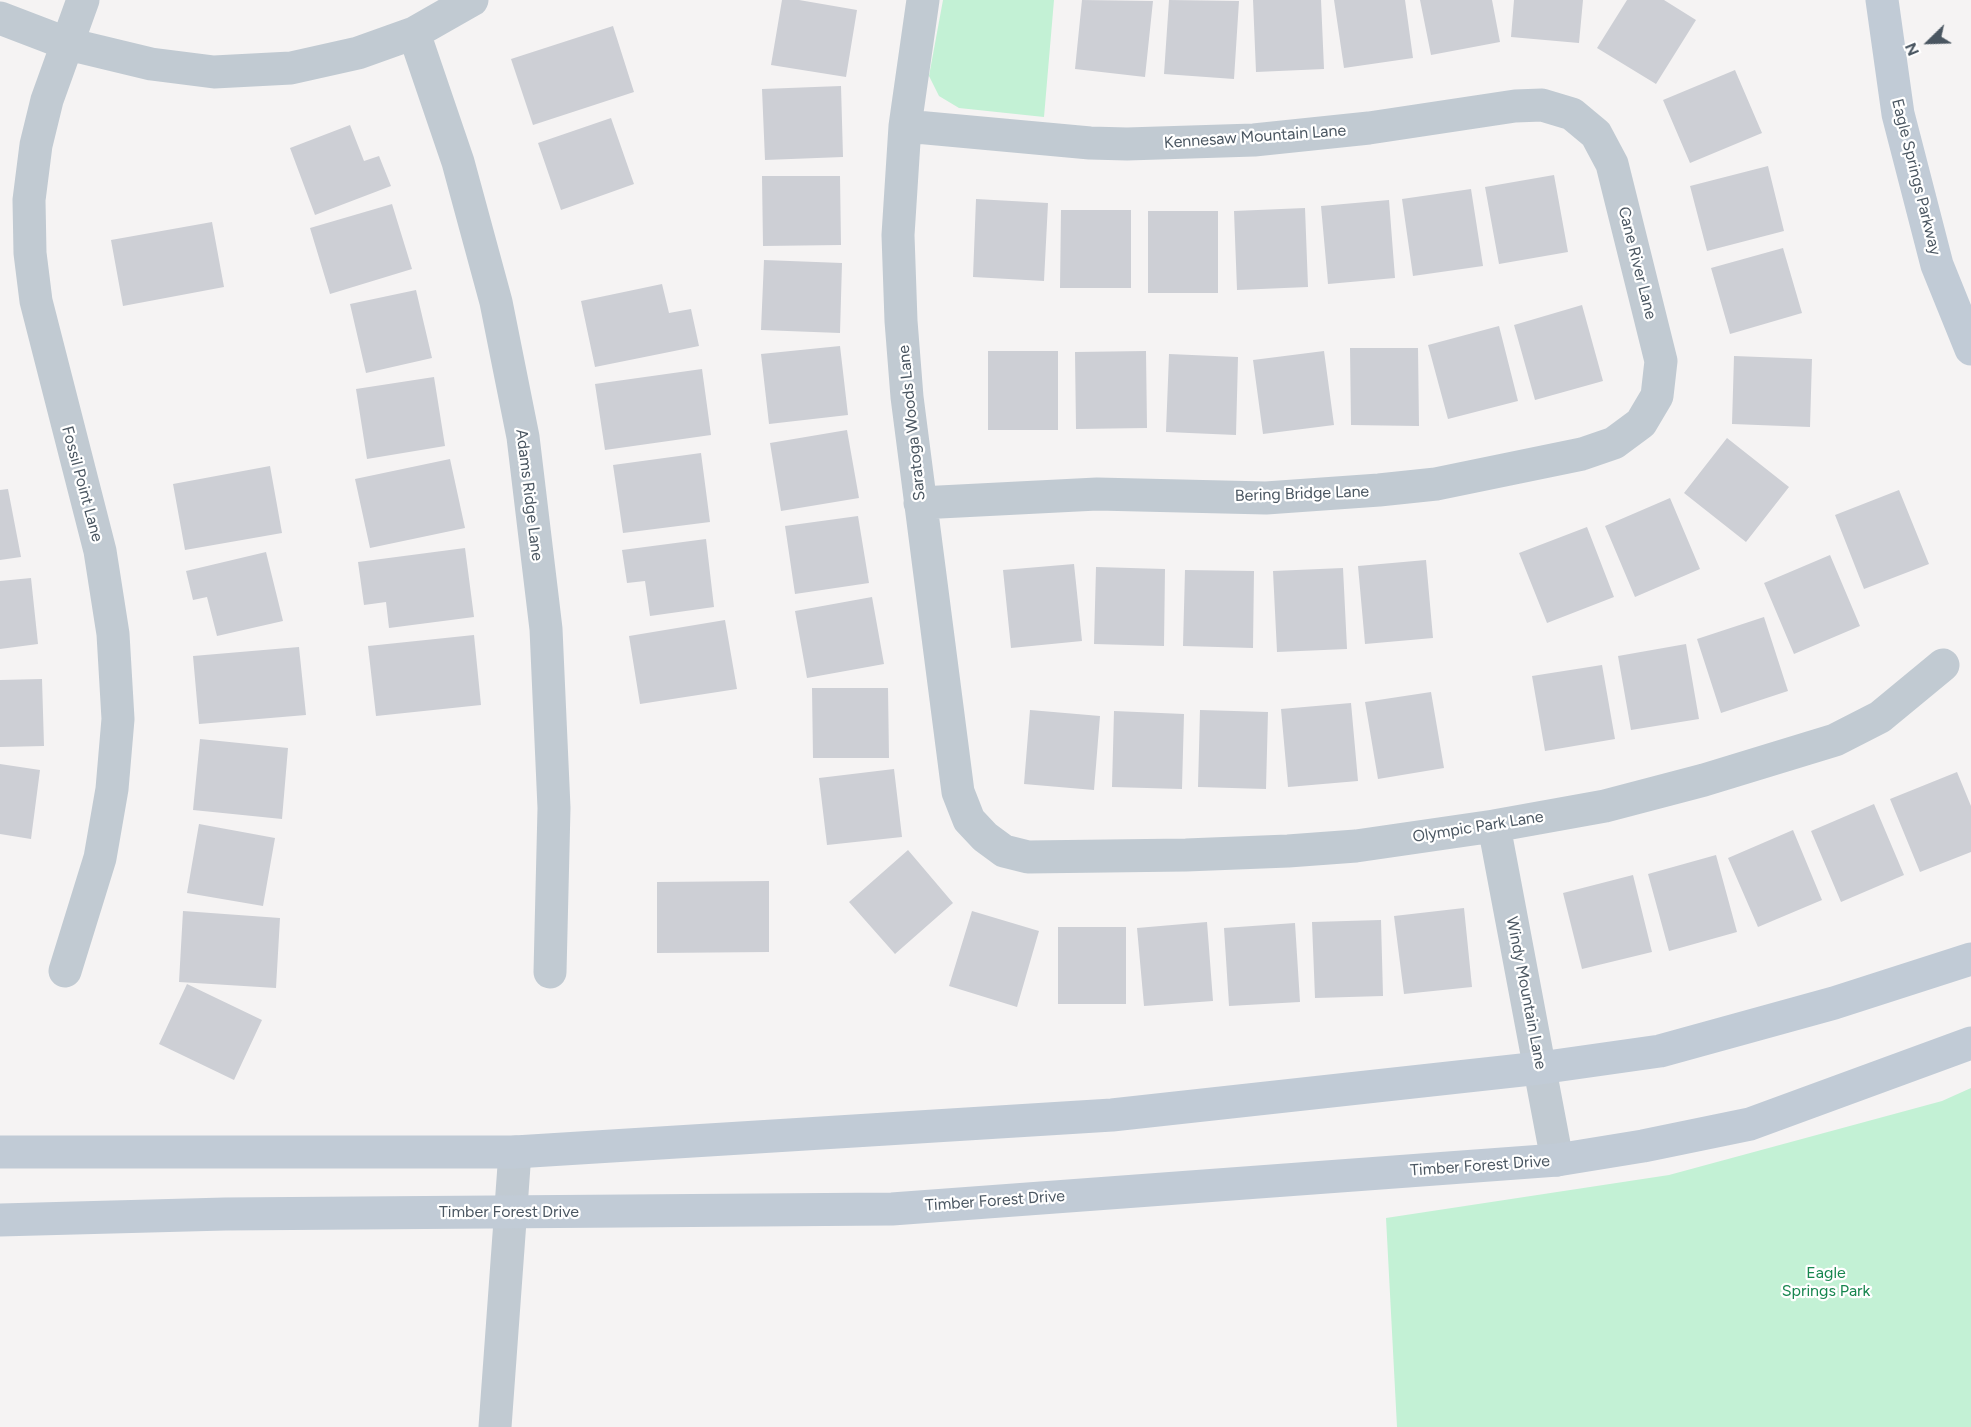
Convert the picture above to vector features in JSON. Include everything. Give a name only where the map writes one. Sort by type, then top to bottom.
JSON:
[{"type":"main road","name":"Eagle Springs Parkway","points":[[1882,0],[1901,124],[1937,265],[1971,349]]},
{"type":"main road","points":[[0,1152],[516,1152],[1113,1115],[1540,1068],[1660,1051],[1834,1003],[1971,959]]},
{"type":"main road","name":"Timber Forest Drive","points":[[0,1220],[225,1214],[892,1209],[1557,1160],[1643,1146],[1750,1124],[1971,1043]]},
{"type":"street","name":"Fossil Point Lane","points":[[65,971],[100,858],[112,789],[118,719],[113,634],[100,551],[36,302],[30,253],[29,200],[36,145],[47,100],[83,0]]},
{"type":"street","points":[[0,18],[68,44],[151,64],[214,72],[291,68],[358,53],[414,33],[472,0]]},
{"type":"street","name":"Saratoga Woods Lane","points":[[922,0],[905,126],[898,235],[901,321],[907,397],[958,792],[969,820],[985,837]]},
{"type":"street","name":"Adams Ridge Lane","points":[[414,33],[458,162],[496,302],[523,437],[546,629],[554,808],[550,972]]},
{"type":"street","name":"Kennesaw Mountain Lane","points":[[905,126],[1090,143],[1254,140],[1369,128],[1515,106],[1542,105],[1572,114],[1596,134]]},
{"type":"street","name":"Cane River Lane","points":[[1596,134],[1612,165],[1661,361],[1657,396]]},
{"type":"street","name":"Bering Bridge Lane","points":[[920,503],[1097,494],[1266,498],[1436,484],[1582,454],[1614,443],[1641,423],[1657,396]]},
{"type":"street","name":"Olympic Park Lane","points":[[985,837],[1004,851],[1028,856],[1186,855],[1356,846],[1494,826],[1605,806],[1704,780],[1835,740],[1880,717],[1943,665]]},
{"type":"street","name":"Windy Mountain Lane","points":[[1494,826],[1557,1160]]},
{"type":"street","points":[[495,1427],[516,1152]]},
{"type":"green space","points":[[943,0],[1054,0],[1044,117],[959,108],[939,96],[929,76]]},
{"type":"green space","name":"Eagle Springs Park","points":[[1971,1088],[1971,1427],[1397,1427],[1386,1218],[1669,1175],[1942,1101]]},
{"type":"building","points":[[782,0],[799,0],[857,10],[846,77],[771,65]]},
{"type":"building","points":[[1082,0],[1153,1],[1145,77],[1075,69]]},
{"type":"building","points":[[1169,0],[1239,1],[1234,79],[1164,74]]},
{"type":"building","points":[[1253,0],[1321,0],[1324,69],[1256,72]]},
{"type":"building","points":[[1334,0],[1405,0],[1413,58],[1344,68]]},
{"type":"building","points":[[1420,0],[1492,0],[1500,42],[1431,55]]},
{"type":"building","points":[[1514,0],[1583,0],[1579,43],[1511,37]]},
{"type":"building","points":[[1627,0],[1664,0],[1696,20],[1656,84],[1597,48]]},
{"type":"building","points":[[613,26],[634,92],[533,125],[511,59]]},
{"type":"building","points":[[1735,70],[1762,133],[1690,163],[1663,100]]},
{"type":"building","points":[[841,86],[843,157],[765,160],[762,89]]},
{"type":"building","points":[[611,118],[634,184],[561,210],[538,143]]},
{"type":"building","points":[[350,125],[364,161],[379,156],[391,186],[315,215],[290,148]]},
{"type":"building","points":[[1768,166],[1784,231],[1707,251],[1690,186]]},
{"type":"building","points":[[1554,175],[1568,252],[1499,264],[1485,187]]},
{"type":"building","points":[[762,176],[840,176],[841,245],[763,246]]},
{"type":"building","points":[[1471,189],[1483,266],[1413,276],[1402,199]]},
{"type":"building","points":[[976,199],[1048,203],[1044,281],[973,277]]},
{"type":"building","points":[[1389,200],[1395,278],[1328,284],[1321,206]]},
{"type":"building","points":[[392,204],[412,269],[330,294],[310,228]]},
{"type":"building","points":[[1305,208],[1308,287],[1237,290],[1234,211]]},
{"type":"building","points":[[1061,210],[1131,210],[1131,288],[1060,288]]},
{"type":"building","points":[[1148,211],[1218,211],[1218,293],[1148,293]]},
{"type":"building","points":[[212,222],[224,287],[123,306],[111,240]]},
{"type":"building","points":[[1783,248],[1802,313],[1730,334],[1711,268]]},
{"type":"building","points":[[764,260],[842,263],[840,333],[761,330]]},
{"type":"building","points":[[662,284],[669,313],[691,309],[699,346],[595,367],[581,301]]},
{"type":"building","points":[[416,290],[432,358],[366,373],[350,304]]},
{"type":"building","points":[[1582,305],[1603,381],[1535,400],[1514,325]]},
{"type":"building","points":[[1499,326],[1518,401],[1448,419],[1428,345]]},
{"type":"building","points":[[840,346],[848,415],[769,424],[761,354]]},
{"type":"building","points":[[1350,348],[1418,348],[1419,426],[1351,425]]},
{"type":"building","points":[[988,351],[1058,351],[1058,430],[988,430]]},
{"type":"building","points":[[1146,351],[1147,428],[1076,429],[1075,352]]},
{"type":"building","points":[[1324,351],[1334,425],[1263,434],[1253,360]]},
{"type":"building","points":[[1169,354],[1238,357],[1236,435],[1166,432]]},
{"type":"building","points":[[1734,356],[1812,359],[1810,427],[1732,424]]},
{"type":"building","points":[[702,369],[711,435],[605,450],[595,384]]},
{"type":"building","points":[[434,377],[445,446],[367,459],[356,389]]},
{"type":"building","points":[[847,430],[859,498],[781,511],[770,443]]},
{"type":"building","points":[[1727,438],[1789,487],[1746,542],[1684,493]]},
{"type":"building","points":[[701,453],[710,522],[623,533],[613,465]]},
{"type":"building","points":[[450,459],[465,528],[370,548],[355,479]]},
{"type":"building","points":[[270,466],[282,533],[185,550],[173,484]]},
{"type":"building","points":[[8,489],[21,557],[0,560],[0,490]]},
{"type":"building","points":[[1899,490],[1929,564],[1864,589],[1835,515]]},
{"type":"building","points":[[1670,498],[1700,569],[1635,597],[1605,526]]},
{"type":"building","points":[[858,516],[869,583],[795,594],[785,526]]},
{"type":"building","points":[[1587,527],[1614,597],[1547,623],[1519,553]]},
{"type":"building","points":[[706,539],[714,607],[650,616],[645,581],[627,583],[622,550]]},
{"type":"building","points":[[465,548],[474,617],[389,628],[386,602],[364,605],[358,562]]},
{"type":"building","points":[[266,552],[283,621],[217,636],[207,597],[193,600],[186,571]]},
{"type":"building","points":[[1830,555],[1860,626],[1794,654],[1764,583]]},
{"type":"building","points":[[1426,560],[1433,638],[1365,644],[1358,566]]},
{"type":"building","points":[[1074,564],[1082,641],[1011,648],[1003,570]]},
{"type":"building","points":[[1096,567],[1165,569],[1164,646],[1094,644]]},
{"type":"building","points":[[1343,568],[1347,649],[1277,652],[1273,571]]},
{"type":"building","points":[[1185,570],[1254,571],[1253,648],[1183,646]]},
{"type":"building","points":[[31,578],[38,644],[0,649],[0,581]]},
{"type":"building","points":[[872,597],[884,664],[807,678],[795,611]]},
{"type":"building","points":[[1764,617],[1788,691],[1721,713],[1697,639]]},
{"type":"building","points":[[725,620],[737,689],[640,704],[629,636]]},
{"type":"building","points":[[474,635],[481,705],[376,716],[368,646]]},
{"type":"building","points":[[1686,644],[1699,719],[1631,730],[1618,656]]},
{"type":"building","points":[[299,647],[306,715],[199,724],[193,656]]},
{"type":"building","points":[[1602,665],[1615,739],[1545,751],[1532,676]]},
{"type":"building","points":[[42,679],[44,746],[0,747],[0,680]]},
{"type":"building","points":[[812,688],[888,688],[889,758],[813,758]]},
{"type":"building","points":[[1431,692],[1444,768],[1378,779],[1365,702]]},
{"type":"building","points":[[1351,703],[1358,781],[1288,787],[1281,709]]},
{"type":"building","points":[[1030,710],[1100,716],[1094,790],[1024,784]]},
{"type":"building","points":[[1200,710],[1268,712],[1266,789],[1198,787]]},
{"type":"building","points":[[1114,711],[1184,714],[1182,789],[1112,787]]},
{"type":"building","points":[[200,739],[288,748],[282,819],[193,810]]},
{"type":"building","points":[[0,764],[40,770],[31,839],[0,834]]},
{"type":"building","points":[[894,769],[902,837],[827,845],[819,778]]},
{"type":"building","points":[[1957,772],[1971,806],[1971,852],[1920,872],[1890,799]]},
{"type":"building","points":[[1874,804],[1904,875],[1841,902],[1811,831]]},
{"type":"building","points":[[199,824],[275,838],[263,906],[187,893]]},
{"type":"building","points":[[1793,830],[1822,900],[1758,927],[1728,858]]},
{"type":"building","points":[[908,850],[953,903],[895,954],[849,902]]},
{"type":"building","points":[[1716,855],[1737,932],[1669,951],[1648,874]]},
{"type":"building","points":[[1633,875],[1652,952],[1582,969],[1563,893]]},
{"type":"building","points":[[769,881],[769,952],[657,953],[657,882]]},
{"type":"building","points":[[1464,908],[1472,987],[1404,994],[1394,916]]},
{"type":"building","points":[[183,911],[280,918],[276,988],[179,982]]},
{"type":"building","points":[[972,911],[1039,931],[1017,1007],[949,986]]},
{"type":"building","points":[[1381,920],[1383,996],[1315,998],[1312,922]]},
{"type":"building","points":[[1207,922],[1213,1001],[1144,1006],[1137,928]]},
{"type":"building","points":[[1295,923],[1300,1002],[1229,1006],[1224,928]]},
{"type":"building","points":[[1058,927],[1126,927],[1126,1004],[1058,1004]]},
{"type":"building","points":[[187,984],[262,1020],[234,1080],[159,1044]]}]
